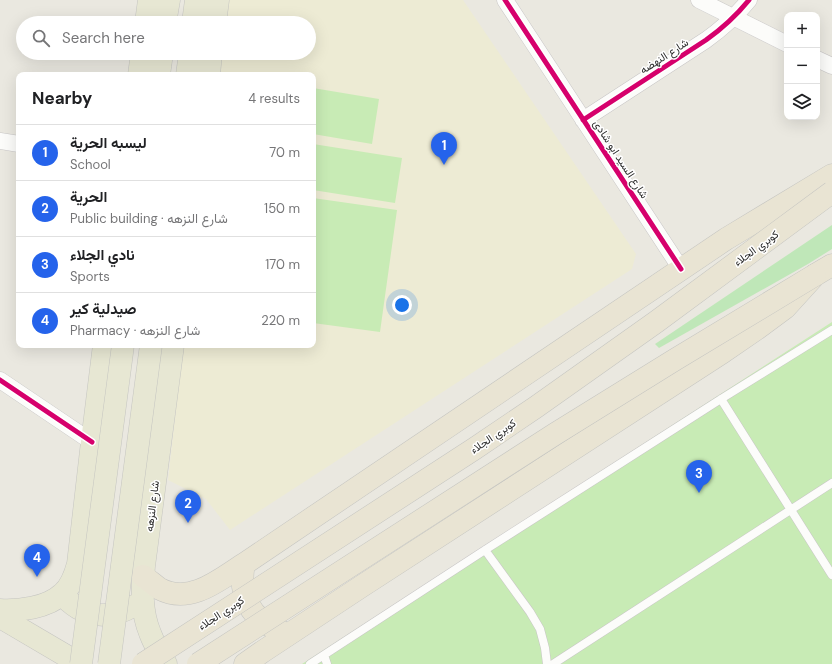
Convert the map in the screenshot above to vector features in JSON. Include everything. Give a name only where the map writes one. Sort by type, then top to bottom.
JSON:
[{"type":"highway","points":[[143,576],[160,588],[175,594],[191,593],[206,588],[244,564],[726,239],[832,175]]},
{"type":"highway","name":"كوبري الجلاء","points":[[143,664],[474,449],[536,407],[656,322],[832,192]]},
{"type":"highway","points":[[246,664],[292,632],[723,352],[785,308],[824,270]]},
{"type":"highway","points":[[198,664],[554,434],[824,270]]},
{"type":"highway","points":[[244,564],[242,573],[243,592],[251,610],[265,623],[282,631],[292,632]]},
{"type":"main road","points":[[147,16],[149,0]]},
{"type":"main road","points":[[167,16],[168,0]]},
{"type":"main road","points":[[194,16],[196,0]]},
{"type":"main road","points":[[216,16],[218,0]]},
{"type":"main road","points":[[139,72],[141,60]]},
{"type":"main road","points":[[159,72],[161,60]]},
{"type":"main road","points":[[187,72],[189,60]]},
{"type":"main road","points":[[209,72],[211,60]]},
{"type":"main road","points":[[0,610],[15,610],[50,602],[62,594],[73,580],[78,564],[104,348]]},
{"type":"main road","points":[[0,617],[80,664],[123,348]]},
{"type":"main road","points":[[110,664],[151,348]]},
{"type":"main road","name":"شارع النزهه","points":[[166,664],[150,633],[145,619],[142,600],[143,576],[173,348]]},
{"type":"main road","points":[[62,594],[77,608],[86,612],[106,615],[126,611],[142,600]]},
{"type":"street","name":"شارع السيد ابو شادى","points":[[505,0],[681,269]]},
{"type":"street","points":[[699,0],[784,42]]},
{"type":"street","name":"شارع النهضه","points":[[583,120],[706,40],[734,17],[749,0]]},
{"type":"street","points":[[820,60],[832,66]]},
{"type":"street","points":[[0,141],[16,144]]},
{"type":"street","points":[[0,380],[92,442]]},
{"type":"lane","points":[[310,664],[721,399],[831,332]]},
{"type":"lane","points":[[721,399],[832,576]]},
{"type":"lane","points":[[553,664],[832,483]]},
{"type":"lane","points":[[485,550],[530,612],[540,629],[546,648],[547,664]]},
{"type":"lane","points":[[324,655],[327,664]]},
{"type":"shaded area","points":[[224,0],[463,0],[636,254],[632,269],[230,530],[206,499],[168,480],[183,348],[316,348],[316,72],[215,72],[217,60],[316,60],[316,16],[222,16]]},
{"type":"green space","points":[[316,88],[379,99],[372,144],[316,135]]},
{"type":"green space","points":[[316,144],[402,158],[395,203],[316,190]]},
{"type":"green space","points":[[316,198],[397,210],[380,332],[316,323]]},
{"type":"green space","points":[[832,225],[832,249],[659,348],[655,344]]},
{"type":"green space","points":[[832,322],[832,664],[302,664]]},
{"type":"cycle path","points":[[505,0],[681,269]]},
{"type":"cycle path","points":[[583,120],[706,40],[729,22],[749,0]]},
{"type":"cycle path","points":[[0,380],[92,442]]},
{"type":"place","name":"ليسبه الحرية","points":[[444,165]]},
{"type":"place","name":"نادي الجلاء","points":[[699,493]]},
{"type":"place","name":"الحرية","points":[[188,523]]},
{"type":"place","name":"صيدلية كير","points":[[37,577]]}]
